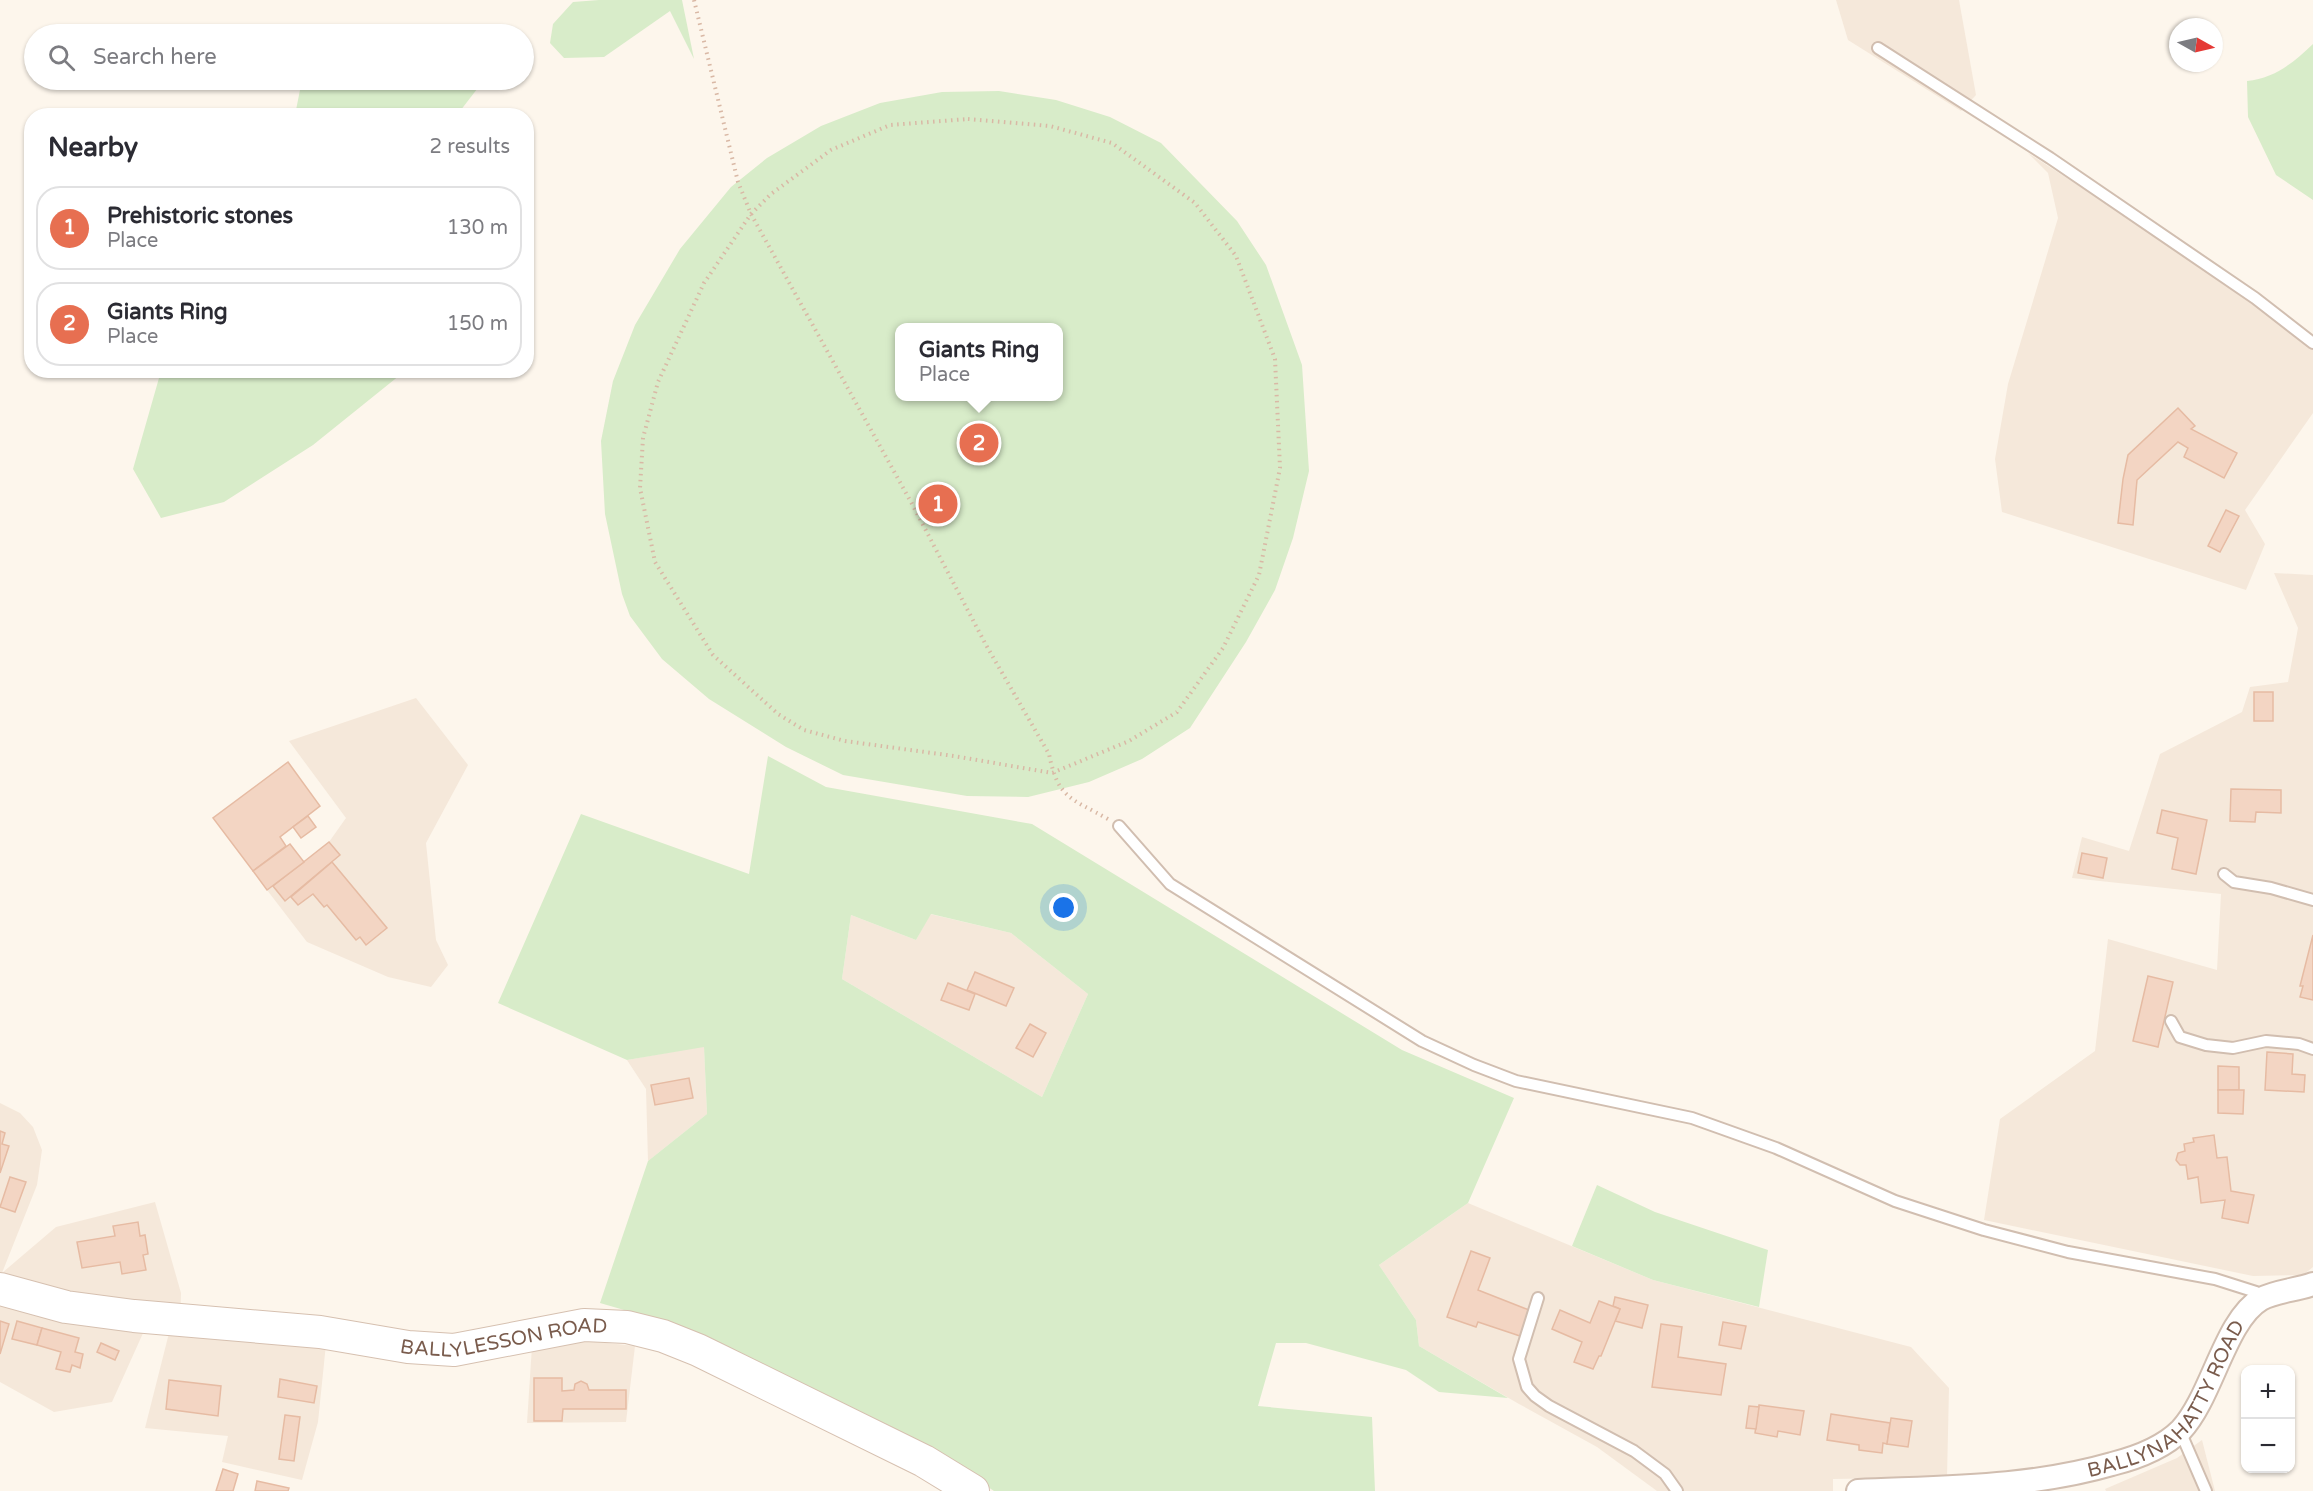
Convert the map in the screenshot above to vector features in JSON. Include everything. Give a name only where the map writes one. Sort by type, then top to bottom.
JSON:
[{"type":"main road","name":"BALLYLESSON ROAD","points":[[0,1288],[66,1307],[134,1316],[320,1332],[408,1347],[454,1350],[584,1325],[627,1327],[663,1336],[698,1350],[924,1461],[964,1489]]},
{"type":"street","name":"BALLYNAHATTY ROAD","points":[[1858,1491],[2017,1483],[2056,1478],[2132,1459],[2153,1449],[2180,1431],[2193,1414],[2242,1314],[2263,1298],[2313,1284]]},
{"type":"lane","points":[[1878,48],[2050,158],[2255,298],[2313,343]]},
{"type":"lane","points":[[1119,826],[1170,884],[1422,1041],[1474,1065],[1516,1081],[1692,1118],[1776,1148],[1895,1201],[1984,1230],[2068,1252],[2215,1279],[2256,1292],[2263,1298]]},
{"type":"lane","points":[[2224,874],[2234,882],[2271,888],[2313,900]]},
{"type":"lane","points":[[2171,1021],[2180,1037],[2206,1045],[2233,1048],[2266,1041],[2291,1043],[2313,1049]]},
{"type":"lane","points":[[1538,1298],[1519,1359],[1527,1387],[1549,1406],[1634,1451],[1665,1474],[1677,1491]]},
{"type":"lane","points":[[2180,1431],[2206,1491]]},
{"type":"path","points":[[694,0],[738,182],[751,214],[911,502],[986,645],[1049,754],[1052,773],[1064,794],[1119,826]]},
{"type":"path","points":[[968,119],[1050,126],[1112,143],[1195,203],[1236,256],[1275,359],[1280,468],[1259,575],[1223,648],[1176,712],[1129,741],[1052,773],[954,756],[845,741],[804,730],[778,714],[713,655],[655,562],[640,488],[643,438],[658,382],[704,283],[751,214],[771,194],[831,150],[890,124],[968,119]]},
{"type":"shaded area","points":[[1836,0],[1959,0],[1976,95],[1961,111],[1848,40]]},
{"type":"shaded area","points":[[2028,153],[2192,259],[2313,348],[2313,413],[2245,510],[2265,544],[2246,590],[2002,512],[1995,459],[2008,384],[2058,218],[2048,173]]},
{"type":"shaded area","points":[[2274,573],[2313,575],[2313,1267],[2303,1275],[2253,1276],[1984,1220],[2000,1119],[2095,1051],[2108,939],[2217,970],[2221,894],[2072,878],[2082,837],[2129,851],[2160,754],[2242,712],[2250,687],[2288,682],[2298,628]]},
{"type":"shaded area","points":[[416,698],[468,765],[426,843],[436,940],[448,965],[431,987],[388,977],[307,942],[267,890],[329,842],[346,818],[289,741]]},
{"type":"shaded area","points":[[930,914],[1011,933],[1088,994],[1042,1097],[842,979],[851,915],[916,940]]},
{"type":"shaded area","points":[[704,1046],[707,1114],[648,1161],[646,1089],[627,1060]]},
{"type":"shaded area","points":[[0,1103],[20,1113],[33,1127],[42,1150],[37,1185],[2,1273],[56,1227],[155,1202],[181,1293],[180,1331],[326,1344],[318,1422],[302,1480],[222,1462],[228,1436],[145,1428],[169,1333],[144,1331],[112,1402],[54,1412],[0,1382]]},
{"type":"shaded area","points":[[1468,1203],[1653,1280],[1911,1347],[1949,1388],[1947,1477],[1833,1479],[1833,1491],[1657,1491],[1597,1447],[1419,1346],[1416,1320],[1379,1265]]},
{"type":"shaded area","points":[[589,1341],[635,1346],[626,1422],[527,1423],[532,1346]]},
{"type":"shaded area","points":[[2202,1440],[2215,1491],[2106,1491],[2105,1489],[2177,1458]]},
{"type":"green space","points":[[682,0],[694,59],[670,11],[604,57],[564,58],[550,43],[553,24],[573,2]]},
{"type":"green space","points":[[2313,44],[2313,200],[2276,175],[2248,117],[2247,81],[2275,73]]},
{"type":"green space","points":[[300,90],[476,90],[462,108],[296,108]]},
{"type":"green space","points":[[999,91],[1056,100],[1110,117],[1161,143],[1237,221],[1266,265],[1302,365],[1309,471],[1293,538],[1275,590],[1246,642],[1190,728],[1142,759],[1089,782],[1028,797],[967,796],[843,775],[786,747],[709,699],[662,659],[630,616],[622,594],[605,514],[601,441],[613,381],[635,325],[680,249],[731,187],[767,158],[821,126],[880,103],[942,92]]},
{"type":"green space","points":[[159,378],[396,378],[313,445],[224,502],[161,518],[133,469]]},
{"type":"green space","points":[[768,756],[826,787],[1032,824],[1402,1050],[1514,1098],[1468,1203],[1379,1265],[1416,1320],[1419,1346],[1508,1398],[1439,1392],[1406,1370],[1306,1343],[1276,1343],[1258,1406],[1372,1417],[1375,1491],[994,1491],[920,1442],[686,1328],[600,1303],[648,1161],[707,1114],[704,1047],[627,1060],[498,1003],[581,814],[749,874]],"holes":[[[931,914],[1011,933],[1088,994],[1042,1097],[842,979],[851,915],[916,940]]]},
{"type":"green space","points":[[1597,1185],[1655,1212],[1768,1250],[1759,1307],[1653,1280],[1572,1246]]},
{"type":"building","points":[[2178,408],[2195,426],[2191,429],[2237,453],[2224,478],[2184,457],[2188,448],[2178,442],[2137,480],[2133,525],[2118,523],[2128,455]]},
{"type":"building","points":[[2226,510],[2239,516],[2220,552],[2208,546]]},
{"type":"building","points":[[2254,692],[2273,692],[2273,721],[2254,721]]},
{"type":"building","points":[[288,762],[320,806],[280,837],[286,846],[253,871],[213,818]]},
{"type":"building","points":[[2231,789],[2281,790],[2281,813],[2256,812],[2255,822],[2230,821]]},
{"type":"building","points":[[2162,810],[2207,820],[2196,874],[2172,869],[2178,838],[2157,833]]},
{"type":"building","points":[[308,816],[316,827],[301,838],[293,827]]},
{"type":"building","points":[[329,842],[340,855],[285,901],[273,886]]},
{"type":"building","points":[[290,844],[304,862],[267,890],[253,871]]},
{"type":"building","points":[[2082,853],[2107,858],[2103,878],[2078,873]]},
{"type":"building","points":[[332,862],[387,928],[366,945],[360,937],[356,940],[327,905],[324,907],[313,894],[298,905],[291,897]]},
{"type":"building","points":[[2313,935],[2313,1000],[2300,997],[2303,986],[2300,986]]},
{"type":"building","points":[[975,972],[1014,988],[1006,1006],[967,990]]},
{"type":"building","points":[[2148,976],[2173,982],[2158,1047],[2133,1041]]},
{"type":"building","points":[[948,983],[975,994],[969,1010],[941,1000]]},
{"type":"building","points":[[1030,1024],[1046,1033],[1033,1057],[1016,1048]]},
{"type":"building","points":[[2267,1052],[2293,1054],[2292,1074],[2305,1075],[2304,1092],[2265,1090]]},
{"type":"building","points":[[2218,1066],[2239,1067],[2239,1090],[2218,1090]]},
{"type":"building","points":[[689,1078],[693,1098],[655,1105],[651,1085]]},
{"type":"building","points":[[2218,1090],[2244,1090],[2243,1114],[2218,1113]]},
{"type":"building","points":[[0,1131],[5,1133],[2,1144],[9,1146],[0,1173]]},
{"type":"building","points":[[2214,1135],[2217,1158],[2227,1157],[2231,1191],[2254,1195],[2248,1223],[2222,1218],[2225,1200],[2201,1203],[2198,1177],[2188,1179],[2186,1165],[2180,1165],[2176,1160],[2178,1153],[2185,1151],[2184,1144],[2194,1142],[2193,1138]]},
{"type":"building","points":[[10,1177],[26,1182],[15,1212],[0,1207]]},
{"type":"building","points":[[138,1222],[140,1236],[145,1235],[148,1254],[143,1255],[146,1270],[122,1274],[120,1262],[82,1268],[77,1242],[115,1236],[113,1226]]},
{"type":"building","points":[[1471,1251],[1490,1258],[1478,1290],[1529,1310],[1520,1336],[1478,1322],[1476,1327],[1447,1317]]},
{"type":"building","points":[[1615,1297],[1648,1305],[1642,1328],[1615,1321],[1620,1309],[1613,1306]]},
{"type":"building","points":[[1599,1301],[1620,1309],[1601,1356],[1593,1369],[1574,1362],[1582,1342],[1552,1329],[1560,1310],[1590,1323]]},
{"type":"building","points":[[0,1321],[9,1324],[0,1354]]},
{"type":"building","points":[[17,1321],[42,1328],[37,1345],[12,1339]]},
{"type":"building","points":[[1723,1322],[1746,1326],[1741,1349],[1719,1345]]},
{"type":"building","points":[[1661,1324],[1682,1327],[1678,1357],[1726,1364],[1721,1395],[1652,1387]]},
{"type":"building","points":[[42,1328],[79,1338],[75,1352],[83,1354],[80,1368],[72,1365],[70,1372],[56,1369],[61,1352],[37,1345]]},
{"type":"building","points":[[101,1343],[119,1351],[115,1360],[97,1352]]},
{"type":"building","points":[[534,1378],[562,1378],[562,1391],[574,1390],[575,1384],[581,1381],[587,1384],[589,1390],[626,1390],[626,1409],[563,1409],[562,1421],[534,1421]]},
{"type":"building","points":[[280,1379],[317,1386],[314,1403],[278,1397]]},
{"type":"building","points":[[169,1380],[221,1386],[218,1416],[166,1409]]},
{"type":"building","points":[[1759,1405],[1804,1411],[1800,1435],[1778,1431],[1777,1437],[1755,1433]]},
{"type":"building","points":[[1749,1406],[1759,1407],[1756,1429],[1746,1428]]},
{"type":"building","points":[[1831,1414],[1890,1423],[1887,1444],[1883,1443],[1882,1453],[1859,1450],[1859,1445],[1827,1440]]},
{"type":"building","points":[[285,1415],[300,1417],[294,1461],[279,1459]]},
{"type":"building","points":[[1891,1418],[1912,1421],[1908,1447],[1887,1444]]},
{"type":"building","points":[[223,1469],[238,1474],[233,1491],[216,1491]]},
{"type":"building","points":[[257,1481],[289,1488],[288,1491],[255,1491]]},
{"type":"place","name":"Giants Ring","points":[[979,443]]},
{"type":"place","name":"Prehistoric stones","points":[[938,504]]}]
